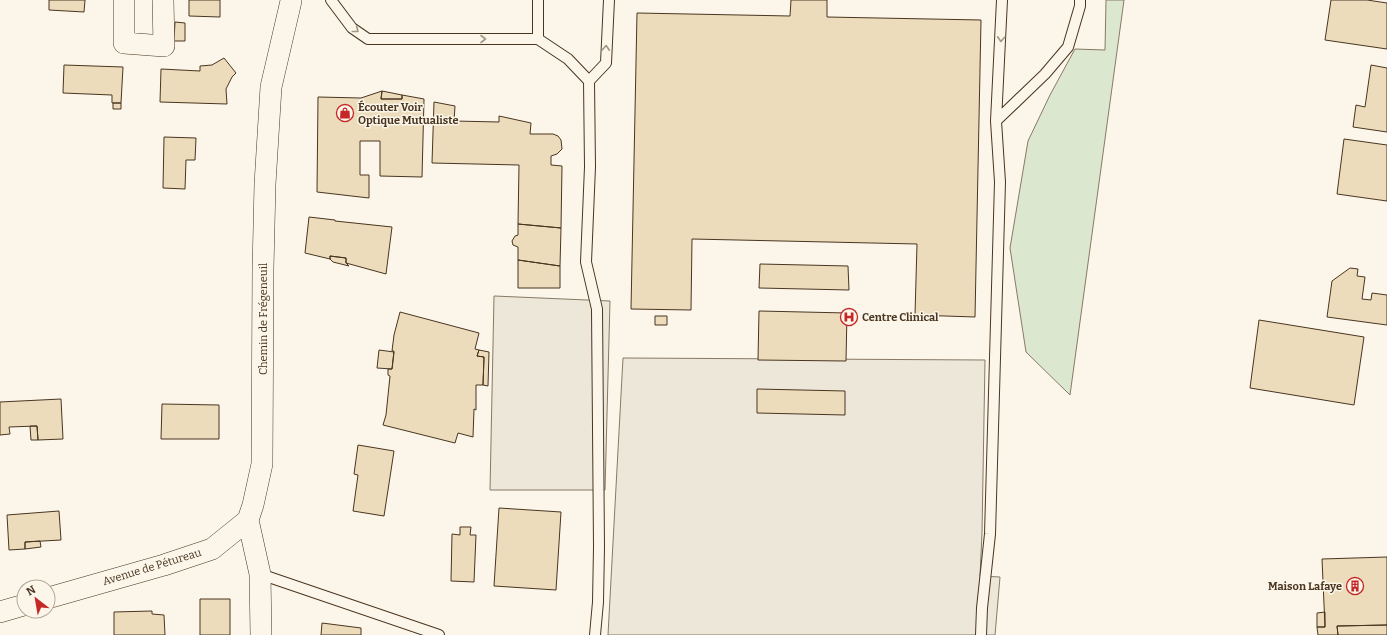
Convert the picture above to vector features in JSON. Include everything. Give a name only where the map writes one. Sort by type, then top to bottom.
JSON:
[{"type":"street","points":[[124,0],[124,43],[164,46],[163,0]]},
{"type":"street","name":"Chemin de Frégeneuil","points":[[261,635],[260,574],[248,520],[253,505],[262,464],[264,223],[271,87],[292,0]]},
{"type":"street","name":"Avenue de Pétureau","points":[[56,596],[164,565],[212,549],[248,520]]},
{"type":"street","points":[[0,612],[16,607]]},
{"type":"lane","points":[[331,0],[352,28],[368,39],[538,39],[568,59],[589,81],[590,167],[586,262],[597,309],[599,480],[598,602],[595,635]]},
{"type":"lane","points":[[538,0],[538,39]]},
{"type":"lane","points":[[589,81],[606,63],[609,0]]},
{"type":"lane","points":[[981,635],[982,608],[990,534],[996,375],[1000,182],[996,121],[1002,0]]},
{"type":"lane","points":[[996,121],[1044,74],[1068,46],[1080,6],[1080,0]]},
{"type":"lane","points":[[260,574],[439,635]]},
{"type":"green space","points":[[1106,0],[1124,0],[1070,395],[1026,352],[1010,248],[1028,141],[1050,95],[1075,49],[1105,50]]},
{"type":"shaded area","points":[[494,296],[610,301],[605,490],[490,490]]},
{"type":"shaded area","points":[[623,358],[985,360],[980,576],[1000,577],[995,635],[608,635]]},
{"type":"building","points":[[49,0],[85,0],[84,12],[49,10]]},
{"type":"building","points":[[189,0],[220,0],[220,17],[189,16]]},
{"type":"building","points":[[791,0],[827,0],[827,17],[981,20],[975,317],[915,315],[917,244],[692,239],[691,310],[631,309],[637,13],[790,16]]},
{"type":"building","points":[[1331,0],[1367,0],[1387,3],[1387,49],[1325,40]]},
{"type":"building","points":[[175,22],[185,23],[185,41],[174,41]]},
{"type":"building","points":[[224,58],[236,73],[232,77],[226,89],[227,104],[160,102],[161,69],[200,71],[200,66],[212,65]]},
{"type":"building","points":[[64,65],[123,67],[121,103],[112,103],[112,95],[63,93]]},
{"type":"building","points":[[1371,65],[1387,68],[1387,132],[1353,127],[1356,105],[1365,107]]},
{"type":"building","points":[[382,91],[381,99],[402,99],[402,95],[424,99],[422,177],[380,176],[380,141],[360,141],[360,175],[369,175],[369,198],[317,192],[318,97],[361,98]]},
{"type":"building","points":[[382,91],[402,95],[402,99],[381,99]]},
{"type":"building","points":[[434,102],[455,106],[454,121],[499,122],[499,116],[531,123],[530,134],[553,134],[558,136],[561,140],[562,149],[557,154],[551,156],[551,165],[562,166],[561,228],[518,224],[519,165],[432,163]]},
{"type":"building","points":[[113,103],[121,103],[121,109],[113,109]]},
{"type":"building","points":[[164,137],[196,138],[195,160],[186,160],[185,189],[163,188]]},
{"type":"building","points":[[1344,139],[1387,145],[1387,201],[1337,194]]},
{"type":"building","points":[[309,217],[392,227],[386,274],[346,263],[346,258],[330,256],[330,259],[305,253]]},
{"type":"building","points":[[518,224],[561,228],[560,266],[518,260],[518,247],[513,245],[512,241],[515,236],[518,235]]},
{"type":"building","points":[[330,256],[346,258],[346,263],[349,266],[333,262],[330,259]]},
{"type":"building","points":[[518,260],[560,266],[560,288],[518,288]]},
{"type":"building","points":[[760,264],[848,266],[849,290],[759,288]]},
{"type":"building","points":[[1350,268],[1358,269],[1357,276],[1365,277],[1362,299],[1371,300],[1372,293],[1387,295],[1387,325],[1327,317],[1332,281]]},
{"type":"building","points":[[759,311],[847,313],[846,361],[758,360]]},
{"type":"building","points":[[400,312],[479,333],[475,349],[479,350],[477,356],[484,357],[483,385],[476,385],[476,410],[474,409],[473,437],[458,433],[455,443],[383,425],[386,415],[390,376],[388,375],[388,369],[392,369],[394,335]]},
{"type":"building","points":[[655,316],[667,316],[667,325],[655,325]]},
{"type":"building","points":[[1259,320],[1364,337],[1354,405],[1250,388]]},
{"type":"building","points":[[379,350],[394,352],[392,369],[377,368]]},
{"type":"building","points":[[479,350],[489,352],[488,386],[483,385],[484,357],[477,356]]},
{"type":"building","points":[[757,389],[845,391],[845,415],[757,413]]},
{"type":"building","points":[[61,399],[63,439],[38,440],[37,426],[9,427],[10,434],[0,435],[0,402]]},
{"type":"building","points":[[162,404],[219,405],[219,439],[161,439]]},
{"type":"building","points":[[30,426],[37,426],[38,440],[31,440]]},
{"type":"building","points":[[358,445],[394,451],[384,516],[353,511],[358,475],[354,474]]},
{"type":"building","points":[[499,508],[561,512],[556,590],[494,586]]},
{"type":"building","points":[[59,511],[61,540],[25,542],[25,549],[9,550],[7,515]]},
{"type":"building","points":[[460,527],[471,527],[470,535],[476,535],[474,582],[451,581],[452,534],[460,535]]},
{"type":"building","points":[[40,541],[41,547],[25,549],[25,542]]},
{"type":"building","name":"Maison Lafaye","points":[[1387,557],[1387,625],[1337,626],[1338,635],[1318,635],[1317,627],[1325,627],[1322,559]]},
{"type":"building","points":[[200,599],[230,599],[230,635],[200,635]]},
{"type":"building","points":[[152,611],[152,614],[164,615],[165,635],[114,635],[114,612]]},
{"type":"building","points":[[1325,612],[1325,627],[1317,627],[1317,613]]},
{"type":"building","points":[[322,623],[361,628],[361,635],[321,635]]},
{"type":"building","points":[[1387,625],[1387,635],[1338,635],[1337,626]]},
{"type":"place","name":"Écouter Voir Optique Mutualiste","points":[[345,113]]},
{"type":"place","name":"Centre Clinical","points":[[849,317]]},
{"type":"place","name":"Maison Lafaye","points":[[1355,586]]}]
